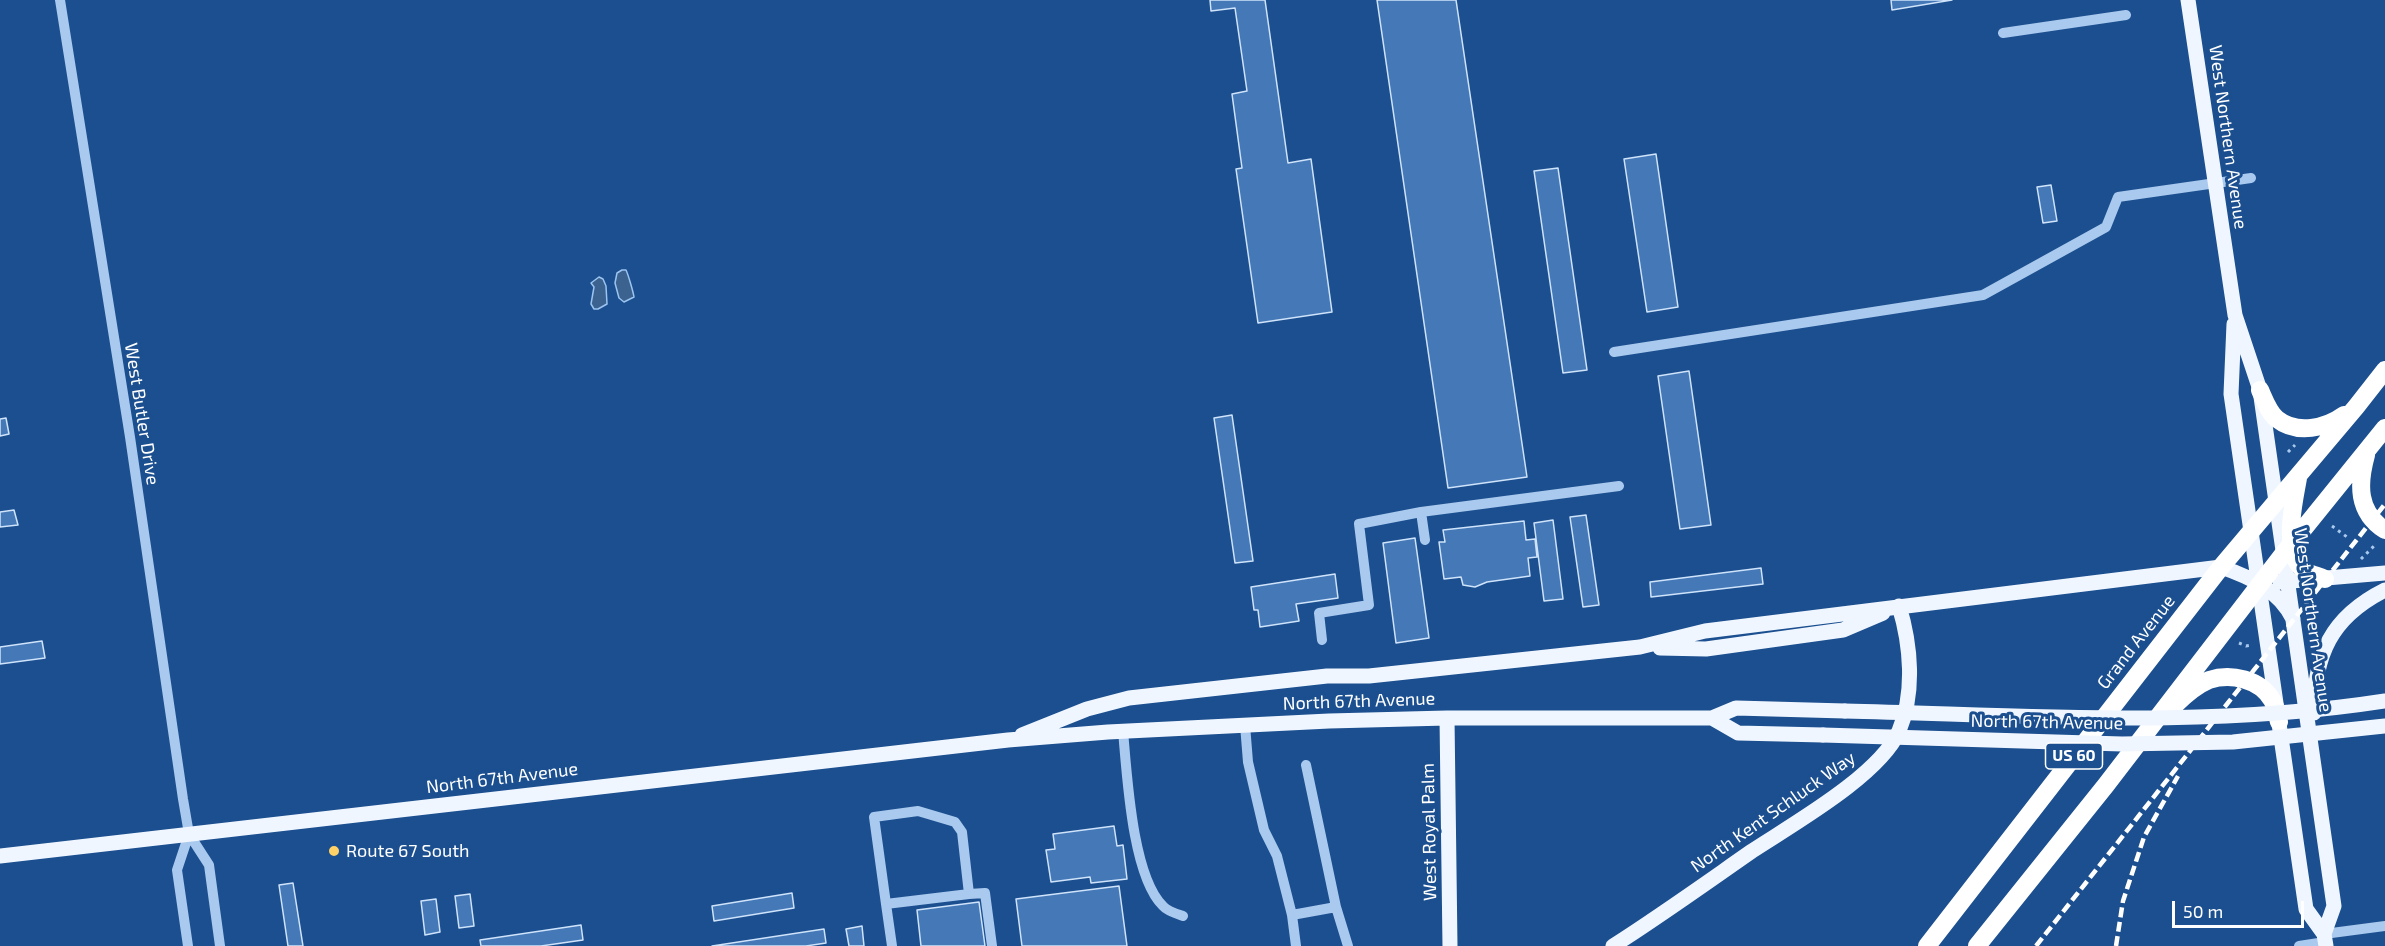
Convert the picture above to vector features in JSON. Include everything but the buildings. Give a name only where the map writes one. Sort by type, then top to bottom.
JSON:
[{"type":"highway","name":"Grand Avenue","points":[[1927,946],[2221,567],[2385,370]]},
{"type":"highway","points":[[2260,390],[2277,419],[2292,426],[2319,427],[2335,421],[2356,407]]},
{"type":"highway","name":"US 60","points":[[1977,946],[2287,548],[2385,428]]},
{"type":"highway","points":[[2367,450],[2361,478],[2362,501],[2382,537]]},
{"type":"highway","points":[[2298,476],[2287,548],[2306,571],[2325,579]]},
{"type":"highway","points":[[2142,737],[2179,700],[2200,685],[2222,678],[2246,680],[2264,690],[2272,700],[2279,722]]},
{"type":"main road","name":"West Northern Avenue","points":[[2188,0],[2235,315],[2260,390],[2276,502],[2287,548],[2288,582],[2334,906],[2325,941]]},
{"type":"main road","name":"West Northern Avenue","points":[[2235,315],[2231,394],[2306,909],[2325,941]]},
{"type":"main road","name":"North 67th Avenue","points":[[1008,740],[1087,709],[1129,698],[1327,676],[1369,676],[1640,647],[1705,631],[2221,567]]},
{"type":"main road","points":[[2221,567],[2274,593],[2293,619]]},
{"type":"main road","points":[[2259,584],[2385,573]]},
{"type":"main road","points":[[2314,759],[2314,693],[2317,671],[2323,653],[2331,636],[2352,612],[2385,590]]},
{"type":"main road","name":"North Kent Schluck Way","points":[[1613,946],[1849,785],[1886,753],[1898,732],[1905,711],[1908,688],[1909,656],[1905,626],[1899,606]]},
{"type":"main road","name":"North 67th Avenue","points":[[0,856],[1008,740],[1123,731],[1447,718],[1712,718],[1736,708],[2063,718],[2184,719],[2258,715],[2385,701]]},
{"type":"main road","name":"West Royal Palm","points":[[1447,718],[1450,946]]},
{"type":"main road","name":"North 67th Avenue","points":[[1712,718],[1738,733],[2122,744],[2233,742],[2385,726]]},
{"type":"street","name":"West Butler Drive","points":[[60,0],[130,437],[189,834],[209,865],[220,946]]},
{"type":"street","points":[[2003,33],[2126,15]]},
{"type":"street","points":[[1614,352],[1983,295],[2106,227],[2118,197],[2251,178]]},
{"type":"street","points":[[1322,639],[1319,613],[1370,605],[1359,524],[1420,512],[1619,486]]},
{"type":"street","points":[[1420,512],[1425,540]]},
{"type":"street","points":[[1245,725],[1248,762],[1264,830],[1277,856],[1293,915],[1296,946]]},
{"type":"street","points":[[1123,731],[1132,820],[1148,883],[1163,907],[1183,916]]},
{"type":"street","points":[[1306,765],[1336,907],[1348,946]]},
{"type":"street","points":[[892,946],[874,817],[918,811],[955,822],[962,832],[969,894]]},
{"type":"street","name":"West Butler Drive","points":[[188,946],[177,870],[189,834]]},
{"type":"street","points":[[886,904],[985,893],[992,946]]},
{"type":"street","points":[[1293,915],[1336,907]]},
{"type":"street","points":[[2299,946],[2385,926]]},
{"type":"path","points":[[2281,452],[2288,452],[2293,457]]},
{"type":"path","points":[[2332,526],[2347,537]]},
{"type":"path","points":[[2360,560],[2382,537]]},
{"type":"path","points":[[2361,548],[2367,552]]},
{"type":"path","points":[[2239,643],[2246,646],[2252,645]]},
{"type":"water","points":[[626,270],[634,297],[624,302],[619,298],[615,283],[617,273]]},
{"type":"water","points":[[599,277],[603,279],[606,286],[607,304],[594,309],[591,304],[594,287],[591,283]]},
{"type":"railway","points":[[2036,946],[2385,504]]},
{"type":"railway","points":[[2116,946],[2123,901],[2144,837],[2178,776]]},
{"type":"place","name":"Route 67 South","points":[[334,851]]}]
